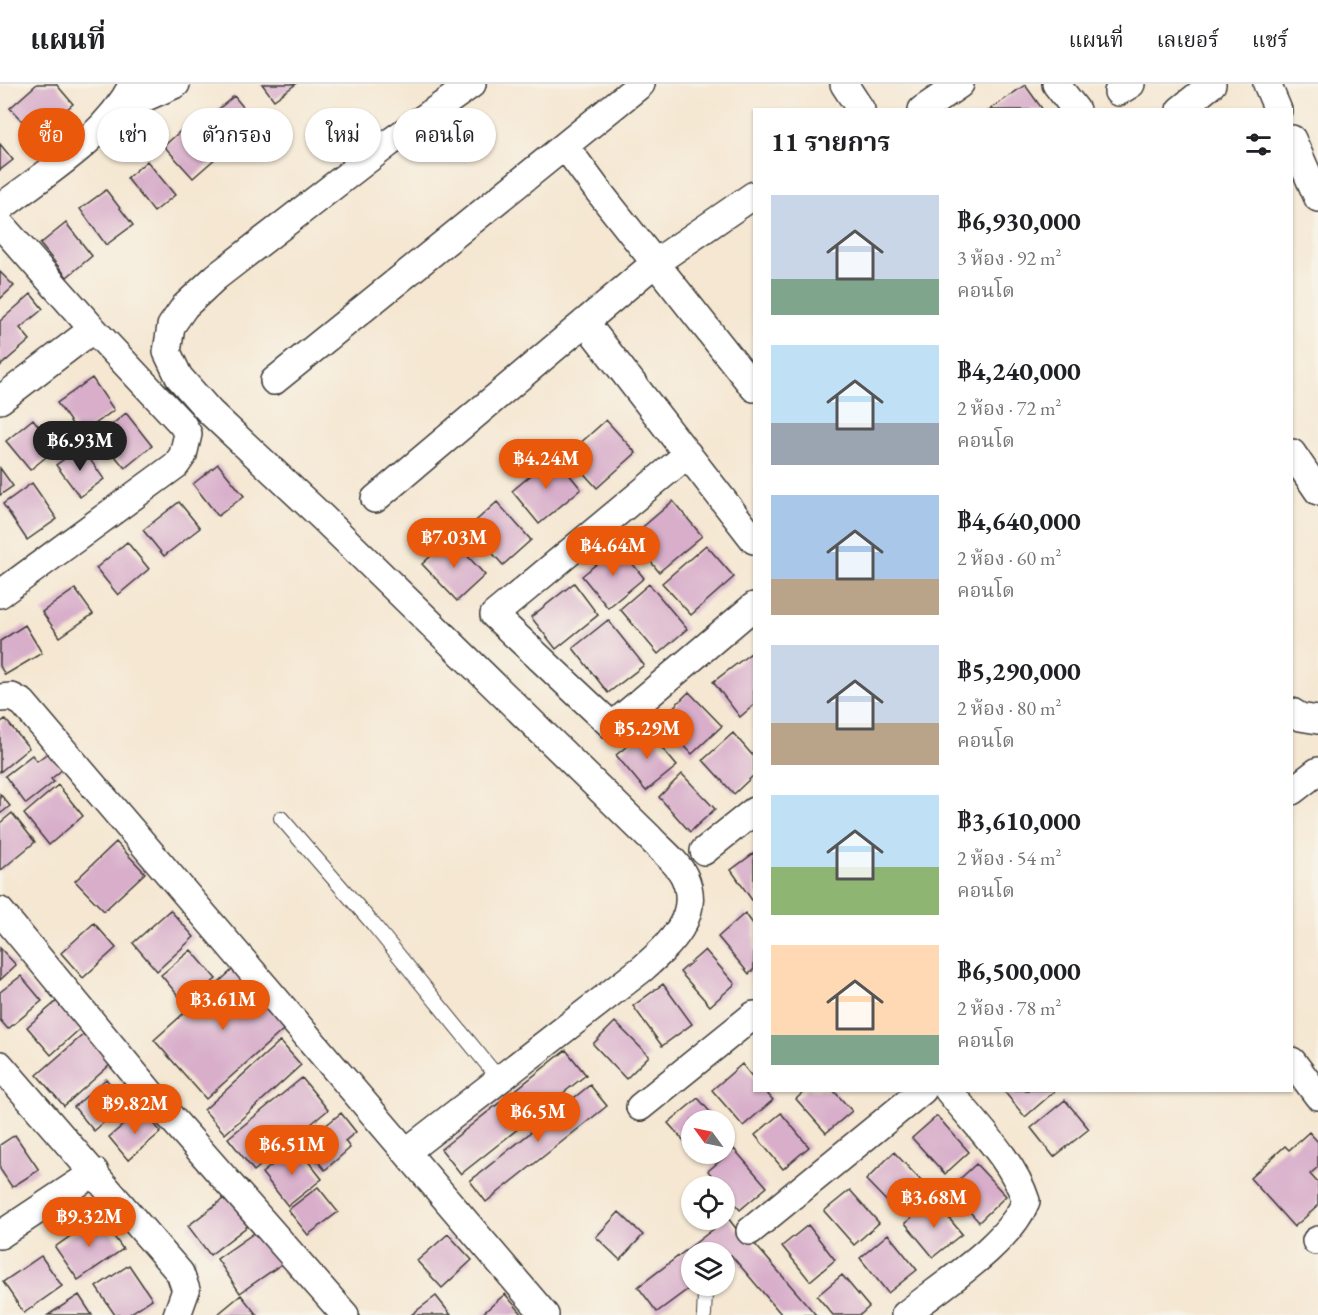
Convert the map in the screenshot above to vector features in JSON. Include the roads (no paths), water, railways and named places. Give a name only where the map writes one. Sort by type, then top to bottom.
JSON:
[{"type":"street","points":[[121,108],[133,84]]},
{"type":"street","points":[[121,108],[176,84]]},
{"type":"street","points":[[406,1152],[642,969],[673,941],[686,919],[688,896],[683,875],[650,838],[323,518],[210,412],[179,377],[167,352],[171,326],[185,306],[216,277],[389,143],[472,84]]},
{"type":"street","points":[[274,381],[641,84]]},
{"type":"street","points":[[844,84],[860,108]]},
{"type":"street","points":[[925,108],[960,84]]},
{"type":"street","points":[[1056,84],[1074,108]]},
{"type":"street","points":[[1182,108],[1212,84]]},
{"type":"street","points":[[1267,84],[1277,108]]},
{"type":"street","points":[[0,208],[97,131]]},
{"type":"street","points":[[1293,141],[1318,198]]},
{"type":"street","points":[[565,146],[753,387]]},
{"type":"street","points":[[375,499],[655,263],[753,196]]},
{"type":"street","points":[[0,224],[93,330],[182,424],[188,434],[187,444],[176,465],[0,594]]},
{"type":"street","points":[[585,322],[753,539]]},
{"type":"street","points":[[0,400],[93,330]]},
{"type":"street","points":[[688,454],[494,615],[612,726],[753,607]]},
{"type":"street","points":[[1293,454],[1318,491]]},
{"type":"street","points":[[0,698],[12,697],[23,703],[545,1315]]},
{"type":"street","points":[[1293,713],[1300,717],[1318,720]]},
{"type":"street","points":[[1293,790],[1318,771]]},
{"type":"street","points":[[704,851],[753,812]]},
{"type":"street","points":[[0,911],[167,1113],[345,1315]]},
{"type":"street","points":[[640,1107],[753,1016]]},
{"type":"street","points":[[1293,1062],[1318,1096]]},
{"type":"street","points":[[0,1065],[95,1172],[180,1273],[186,1290],[177,1315]]},
{"type":"street","points":[[750,1231],[921,1092]]},
{"type":"street","points":[[905,1315],[1001,1238],[1020,1218],[1026,1201],[1022,1187],[950,1092]]},
{"type":"street","points":[[0,1235],[95,1172]]},
{"type":"lane","points":[[281,818],[373,924],[500,1080]]},
{"type":"lane","points":[[704,1315],[705,1296]]}]
